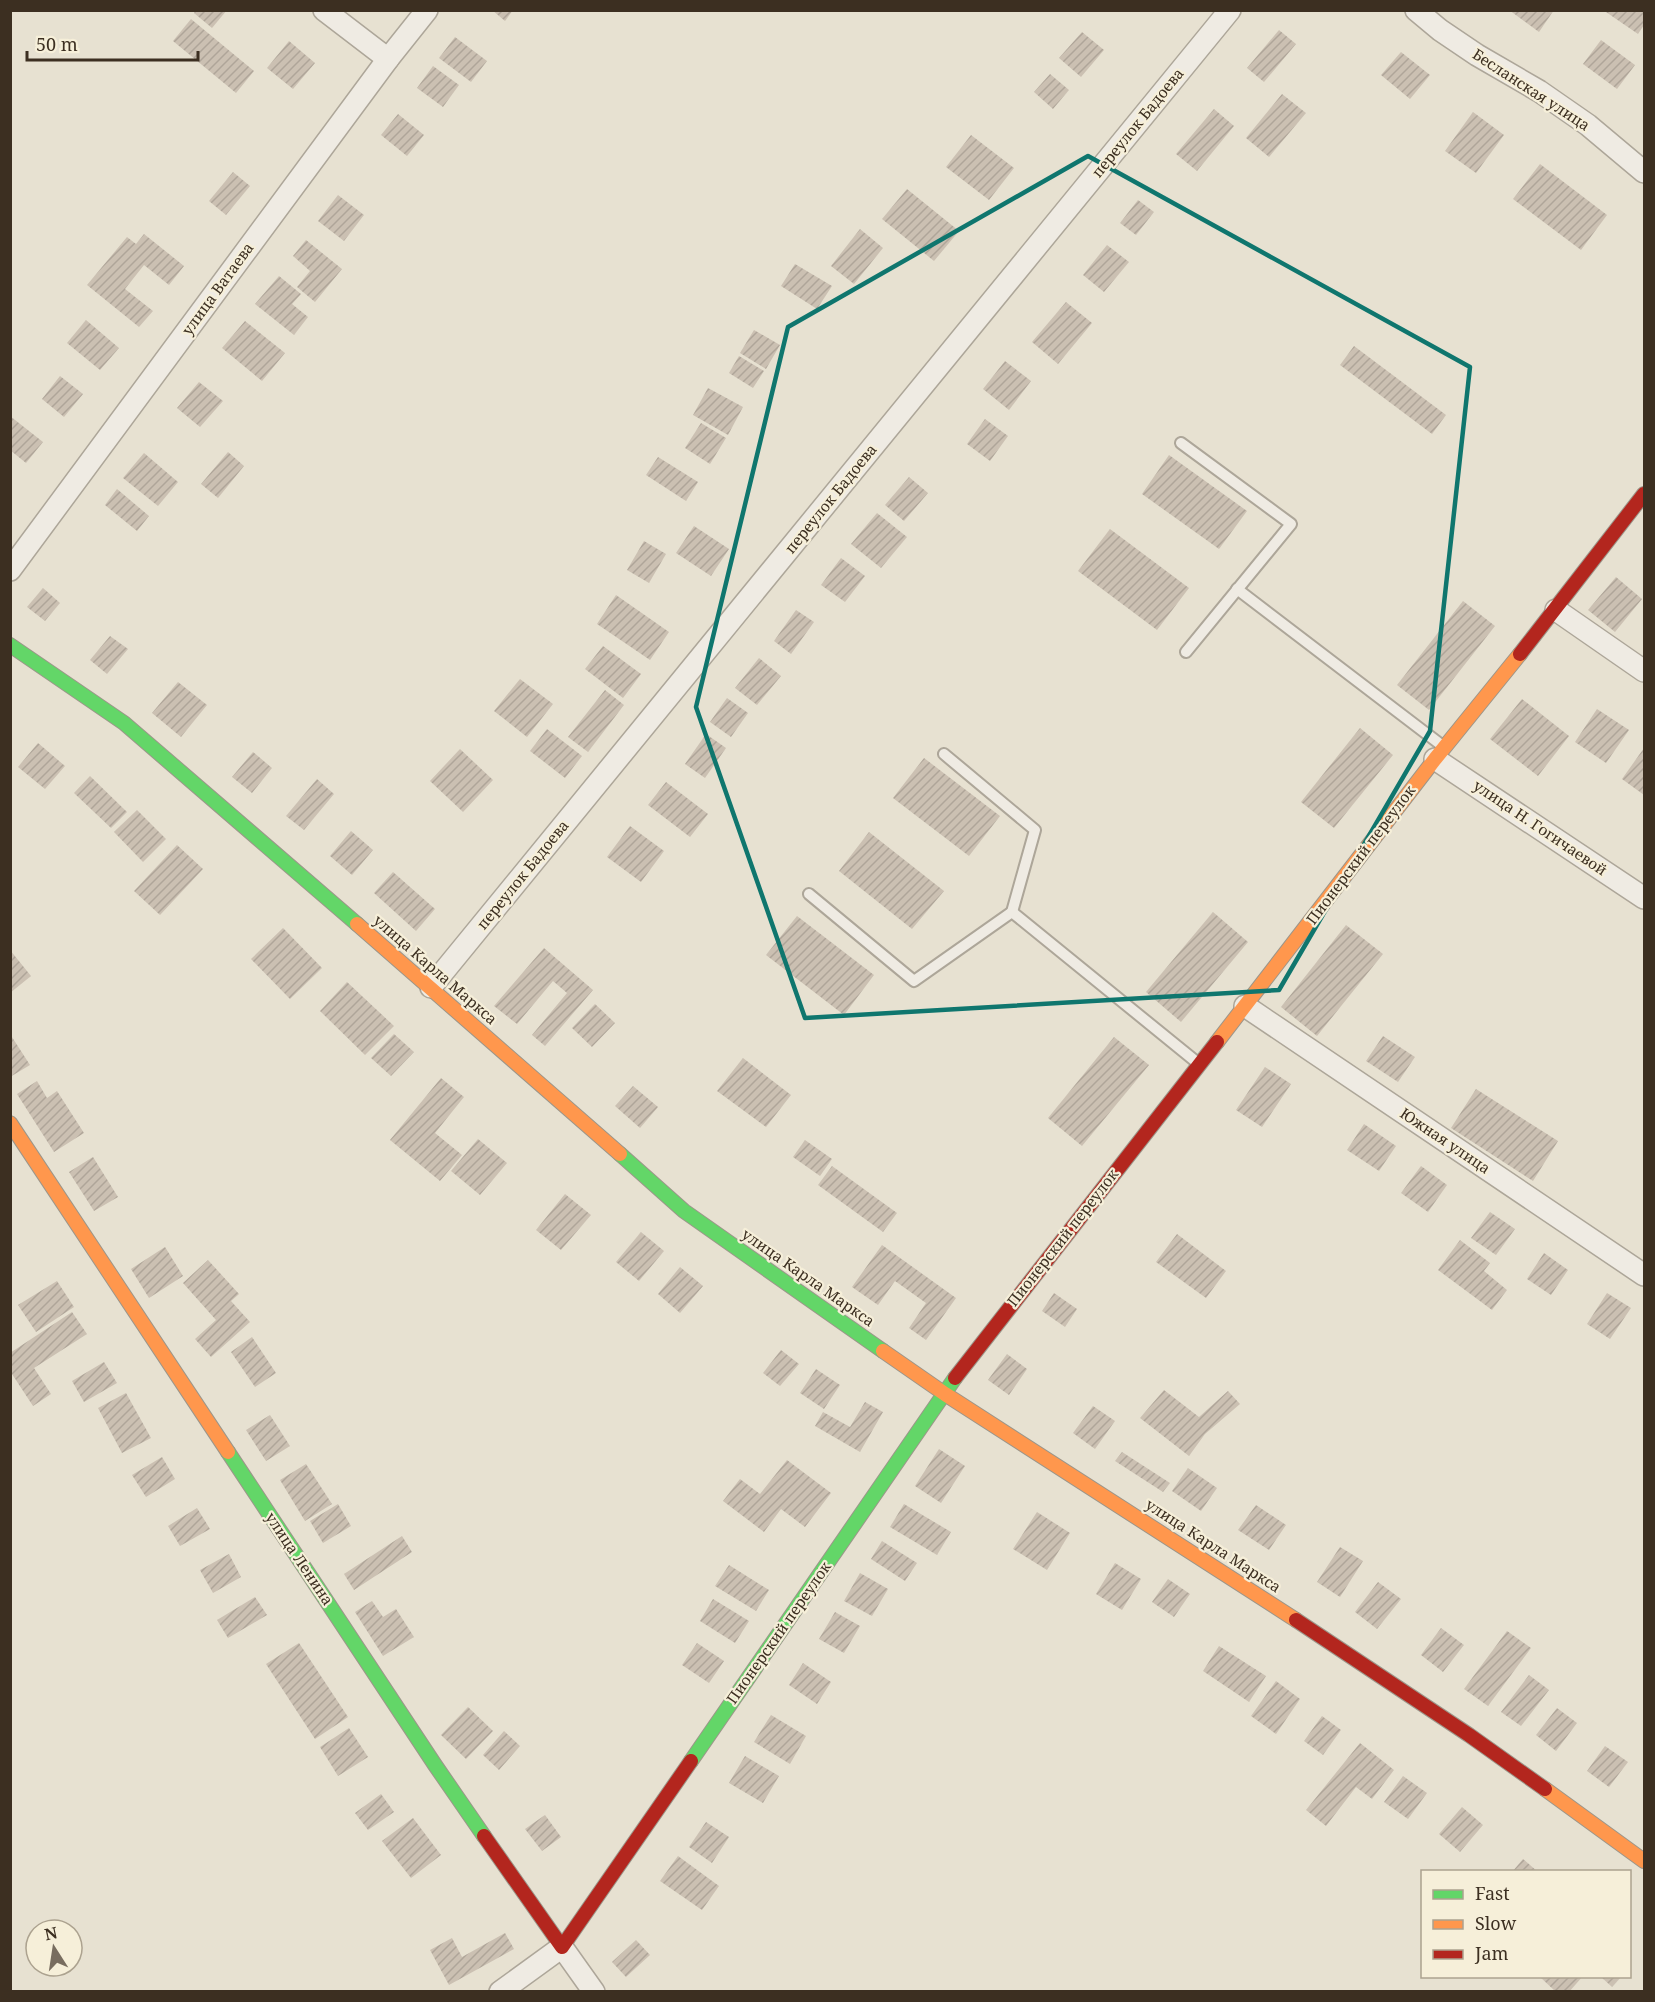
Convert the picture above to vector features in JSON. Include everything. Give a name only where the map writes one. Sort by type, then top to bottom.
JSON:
[{"type":"street","points":[[324,10],[388,59]]},
{"type":"street","name":"улица Ватаева","points":[[10,570],[388,59],[427,10]]},
{"type":"street","name":"переулок Бадоева","points":[[431,987],[1230,10]]},
{"type":"street","name":"Бесланская улица","points":[[1416,10],[1440,30],[1477,55],[1539,91],[1588,125],[1644,172]]},
{"type":"street","name":"Пионерский переулок","points":[[500,1992],[562,1947],[967,1360],[1245,1006],[1439,753],[1556,610],[1644,494]]},
{"type":"street","points":[[1556,610],[1644,671]]},
{"type":"street","name":"улица Карла Маркса","points":[[10,645],[124,723],[431,987],[684,1211],[945,1394],[1226,1572],[1469,1735],[1644,1861]]},
{"type":"street","name":"улица Н. Гогичаевой","points":[[1439,753],[1644,898]]},
{"type":"street","name":"Южная улица","points":[[1245,1006],[1644,1275]]},
{"type":"street","name":"улица Ленина","points":[[10,1123],[435,1765],[594,1992]]},
{"type":"lane","points":[[1182,443],[1291,524],[1186,652]]},
{"type":"lane","points":[[1237,589],[1439,753]]},
{"type":"lane","points":[[809,894],[914,981],[1011,912],[1035,830],[944,753]]},
{"type":"lane","points":[[1011,912],[1199,1064]]},
{"type":"highlighted area","points":[[1088,156],[1470,367],[1430,731],[1279,990],[805,1018],[696,707],[788,327]]},
{"type":"building","points":[[196,10],[227,10],[212,28],[194,13]]},
{"type":"building","points":[[492,10],[513,10],[505,21]]},
{"type":"building","points":[[1509,10],[1554,10],[1539,32]]},
{"type":"building","points":[[1603,10],[1644,10],[1644,25],[1638,34]]},
{"type":"building","points":[[191,19],[254,71],[236,93],[173,41]]},
{"type":"building","points":[[1279,30],[1296,44],[1264,82],[1247,68]]},
{"type":"building","points":[[1082,32],[1104,50],[1081,77],[1059,58]]},
{"type":"building","points":[[455,37],[487,61],[471,82],[439,58]]},
{"type":"building","points":[[1601,40],[1635,65],[1617,89],[1583,64]]},
{"type":"building","points":[[289,41],[315,63],[293,89],[267,68]]},
{"type":"building","points":[[1401,52],[1430,75],[1410,99],[1381,75]]},
{"type":"building","points":[[433,66],[459,85],[443,107],[417,88]]},
{"type":"building","points":[[1050,74],[1069,90],[1053,109],[1034,92]]},
{"type":"building","points":[[1282,94],[1306,113],[1269,157],[1246,138]]},
{"type":"building","points":[[1214,109],[1234,126],[1197,171],[1176,154]]},
{"type":"building","points":[[1473,112],[1504,135],[1476,173],[1445,151]]},
{"type":"building","points":[[398,114],[424,135],[407,156],[381,135]]},
{"type":"building","points":[[971,135],[1014,168],[989,200],[946,167]]},
{"type":"building","points":[[1540,164],[1607,215],[1581,250],[1513,199]]},
{"type":"building","points":[[233,172],[250,186],[226,215],[209,201]]},
{"type":"building","points":[[907,189],[959,231],[934,261],[882,219]]},
{"type":"building","points":[[338,195],[364,215],[344,241],[318,221]]},
{"type":"building","points":[[1138,200],[1154,212],[1136,235],[1120,223]]},
{"type":"building","points":[[860,229],[883,248],[854,284],[831,266]]},
{"type":"building","points":[[144,234],[184,266],[169,285],[144,265],[125,289],[153,311],[139,327],[87,285],[127,237],[136,244]]},
{"type":"building","points":[[306,240],[342,269],[315,302],[297,287],[310,271],[293,256]]},
{"type":"building","points":[[1107,245],[1129,262],[1104,292],[1083,275]]},
{"type":"building","points":[[795,264],[832,286],[817,309],[781,286]]},
{"type":"building","points":[[279,276],[301,294],[292,304],[308,317],[294,335],[255,304]]},
{"type":"building","points":[[1066,302],[1092,323],[1058,364],[1032,342]]},
{"type":"building","points":[[86,320],[119,348],[100,370],[67,343]]},
{"type":"building","points":[[245,321],[285,353],[262,381],[222,348]]},
{"type":"building","points":[[754,330],[780,345],[766,369],[740,353]]},
{"type":"building","points":[[1354,346],[1446,415],[1432,434],[1340,365]]},
{"type":"building","points":[[739,356],[764,371],[753,388],[729,373]]},
{"type":"building","points":[[1005,361],[1031,381],[1009,410],[983,389]]},
{"type":"building","points":[[60,376],[83,394],[64,417],[42,399]]},
{"type":"building","points":[[199,382],[223,401],[200,427],[177,408]]},
{"type":"building","points":[[708,388],[743,407],[728,435],[693,415]]},
{"type":"building","points":[[10,416],[43,442],[26,463],[10,450]]},
{"type":"building","points":[[985,419],[1008,436],[990,461],[967,444]]},
{"type":"building","points":[[701,423],[726,438],[710,464],[685,448]]},
{"type":"building","points":[[228,452],[244,466],[218,498],[201,484]]},
{"type":"building","points":[[144,453],[178,482],[158,506],[123,478]]},
{"type":"building","points":[[1169,455],[1247,511],[1219,549],[1142,494]]},
{"type":"building","points":[[658,457],[698,482],[686,501],[646,475]]},
{"type":"building","points":[[909,477],[928,493],[904,521],[885,505]]},
{"type":"building","points":[[117,489],[149,516],[137,531],[105,505]]},
{"type":"building","points":[[877,513],[907,537],[881,568],[851,544]]},
{"type":"building","points":[[694,526],[729,549],[711,576],[676,553]]},
{"type":"building","points":[[1110,529],[1189,588],[1157,630],[1078,571]]},
{"type":"building","points":[[644,541],[666,554],[649,583],[627,570]]},
{"type":"building","points":[[841,558],[865,576],[845,602],[821,585]]},
{"type":"building","points":[[1616,577],[1642,599],[1615,632],[1588,610]]},
{"type":"building","points":[[43,588],[60,603],[45,621],[27,607]]},
{"type":"building","points":[[616,595],[669,632],[650,660],[597,624]]},
{"type":"building","points":[[1463,601],[1495,626],[1429,710],[1397,685]]},
{"type":"building","points":[[796,610],[814,622],[791,654],[774,641]]},
{"type":"building","points":[[110,636],[128,649],[107,674],[90,660]]},
{"type":"building","points":[[603,646],[641,674],[623,698],[585,669]]},
{"type":"building","points":[[759,658],[781,676],[757,705],[735,688]]},
{"type":"building","points":[[520,679],[553,704],[527,737],[494,711]]},
{"type":"building","points":[[178,682],[207,705],[181,737],[152,713]]},
{"type":"building","points":[[605,690],[624,705],[588,752],[568,737]]},
{"type":"building","points":[[727,698],[748,713],[731,737],[710,722]]},
{"type":"building","points":[[1522,699],[1569,736],[1538,776],[1490,739]]},
{"type":"building","points":[[1597,709],[1629,730],[1606,763],[1575,742]]},
{"type":"building","points":[[1360,728],[1393,755],[1334,828],[1301,802]]},
{"type":"building","points":[[547,729],[582,756],[565,778],[530,751]]},
{"type":"building","points":[[706,734],[726,748],[705,778],[685,764]]},
{"type":"building","points":[[38,743],[65,766],[45,789],[18,767]]},
{"type":"building","points":[[1644,748],[1644,795],[1622,779]]},
{"type":"building","points":[[460,749],[493,780],[463,812],[430,781]]},
{"type":"building","points":[[253,752],[272,768],[252,793],[232,777]]},
{"type":"building","points":[[924,758],[1000,816],[969,856],[893,798]]},
{"type":"building","points":[[90,776],[127,812],[111,828],[74,793]]},
{"type":"building","points":[[317,779],[334,794],[304,830],[286,816]]},
{"type":"building","points":[[666,782],[708,814],[690,837],[648,805]]},
{"type":"building","points":[[137,810],[166,839],[143,862],[114,832]]},
{"type":"building","points":[[630,826],[664,851],[641,882],[607,857]]},
{"type":"building","points":[[351,831],[373,850],[352,875],[330,856]]},
{"type":"building","points":[[869,832],[944,891],[912,929],[839,871]]},
{"type":"building","points":[[177,845],[203,869],[160,915],[134,891]]},
{"type":"building","points":[[393,872],[435,909],[416,931],[374,893]]},
{"type":"building","points":[[1213,912],[1248,942],[1181,1022],[1146,992]]},
{"type":"building","points":[[797,916],[874,975],[844,1015],[766,955]]},
{"type":"building","points":[[1346,925],[1383,954],[1317,1036],[1281,1007]]},
{"type":"building","points":[[283,928],[322,968],[290,999],[251,959]]},
{"type":"building","points":[[544,948],[593,990],[545,1046],[532,1035],[567,993],[553,981],[517,1024],[494,1006]]},
{"type":"building","points":[[10,950],[31,976],[10,993]]},
{"type":"building","points":[[347,982],[394,1026],[365,1055],[320,1011]]},
{"type":"building","points":[[595,1004],[615,1023],[592,1047],[572,1028]]},
{"type":"building","points":[[10,1034],[30,1065],[10,1077]]},
{"type":"building","points":[[394,1034],[414,1052],[391,1076],[371,1058]]},
{"type":"building","points":[[1383,1036],[1415,1057],[1398,1082],[1366,1061]]},
{"type":"building","points":[[1114,1037],[1149,1065],[1082,1146],[1048,1118]]},
{"type":"building","points":[[743,1058],[791,1095],[766,1127],[717,1091]]},
{"type":"building","points":[[1265,1067],[1291,1084],[1262,1127],[1236,1110]]},
{"type":"building","points":[[441,1078],[464,1097],[435,1133],[462,1155],[440,1181],[390,1140]]},
{"type":"building","points":[[37,1081],[47,1098],[57,1091],[84,1133],[54,1152],[17,1094]]},
{"type":"building","points":[[633,1086],[658,1107],[640,1128],[615,1106]]},
{"type":"building","points":[[1476,1089],[1558,1141],[1533,1181],[1451,1128]]},
{"type":"building","points":[[1364,1124],[1396,1146],[1379,1171],[1347,1150]]},
{"type":"building","points":[[478,1139],[507,1163],[480,1195],[451,1171]]},
{"type":"building","points":[[805,1140],[832,1159],[820,1176],[793,1157]]},
{"type":"building","points":[[93,1157],[118,1197],[94,1211],[69,1172]]},
{"type":"building","points":[[832,1166],[897,1213],[883,1232],[818,1185]]},
{"type":"building","points":[[1421,1166],[1447,1185],[1428,1212],[1401,1193]]},
{"type":"building","points":[[565,1194],[591,1215],[561,1250],[536,1230]]},
{"type":"building","points":[[1490,1212],[1515,1229],[1496,1255],[1471,1238]]},
{"type":"building","points":[[641,1232],[664,1251],[639,1281],[616,1262]]},
{"type":"building","points":[[1177,1234],[1226,1271],[1206,1298],[1156,1262]]},
{"type":"building","points":[[1460,1240],[1490,1263],[1484,1271],[1507,1290],[1492,1310],[1438,1270]]},
{"type":"building","points":[[882,1245],[956,1298],[926,1340],[909,1328],[926,1303],[895,1281],[878,1305],[852,1287]]},
{"type":"building","points":[[165,1247],[183,1276],[149,1298],[131,1269]]},
{"type":"building","points":[[1544,1253],[1568,1270],[1551,1295],[1527,1279]]},
{"type":"building","points":[[208,1260],[239,1294],[231,1301],[250,1322],[211,1357],[195,1339],[216,1320],[183,1283]]},
{"type":"building","points":[[680,1267],[703,1286],[680,1313],[658,1294]]},
{"type":"building","points":[[57,1281],[74,1307],[36,1332],[18,1305]]},
{"type":"building","points":[[1054,1293],[1077,1309],[1065,1327],[1042,1311]]},
{"type":"building","points":[[1607,1293],[1631,1308],[1610,1339],[1587,1324]]},
{"type":"building","points":[[72,1312],[87,1334],[34,1368],[51,1394],[33,1406],[10,1371],[10,1353]]},
{"type":"building","points":[[252,1337],[276,1373],[255,1387],[231,1352]]},
{"type":"building","points":[[781,1350],[799,1364],[780,1386],[763,1373]]},
{"type":"building","points":[[1007,1354],[1027,1369],[1009,1395],[988,1380]]},
{"type":"building","points":[[104,1362],[117,1383],[84,1402],[72,1381]]},
{"type":"building","points":[[816,1369],[840,1385],[824,1409],[800,1393]]},
{"type":"building","points":[[1164,1390],[1199,1417],[1228,1391],[1240,1404],[1205,1434],[1189,1456],[1140,1418]]},
{"type":"building","points":[[126,1393],[151,1438],[122,1453],[98,1408]]},
{"type":"building","points":[[865,1402],[883,1412],[860,1452],[815,1426],[823,1412],[850,1427]]},
{"type":"building","points":[[1093,1406],[1115,1421],[1095,1449],[1073,1433]]},
{"type":"building","points":[[270,1415],[290,1446],[266,1461],[246,1430]]},
{"type":"building","points":[[939,1449],[965,1466],[941,1503],[915,1486]]},
{"type":"building","points":[[1122,1452],[1170,1483],[1163,1492],[1115,1461]]},
{"type":"building","points":[[162,1457],[175,1479],[146,1497],[132,1475]]},
{"type":"building","points":[[787,1460],[831,1493],[805,1527],[781,1509],[764,1532],[723,1501],[740,1479],[760,1494]]},
{"type":"building","points":[[306,1464],[332,1504],[305,1521],[280,1480]]},
{"type":"building","points":[[1188,1468],[1217,1488],[1201,1511],[1172,1491]]},
{"type":"building","points":[[338,1504],[351,1526],[323,1543],[310,1521]]},
{"type":"building","points":[[904,1504],[951,1532],[937,1555],[890,1527]]},
{"type":"building","points":[[1256,1505],[1286,1525],[1269,1550],[1238,1530]]},
{"type":"building","points":[[197,1508],[210,1529],[180,1546],[168,1526]]},
{"type":"building","points":[[1037,1512],[1070,1533],[1047,1570],[1013,1549]]},
{"type":"building","points":[[402,1536],[412,1552],[354,1590],[344,1574]]},
{"type":"building","points":[[882,1541],[917,1563],[905,1581],[871,1559]]},
{"type":"building","points":[[1340,1547],[1363,1561],[1340,1597],[1317,1582]]},
{"type":"building","points":[[229,1554],[241,1577],[213,1593],[200,1570]]},
{"type":"building","points":[[1115,1563],[1141,1579],[1122,1610],[1096,1594]]},
{"type":"building","points":[[729,1565],[769,1590],[756,1611],[715,1586]]},
{"type":"building","points":[[860,1573],[888,1589],[872,1616],[844,1601]]},
{"type":"building","points":[[1168,1579],[1190,1594],[1174,1617],[1152,1602]]},
{"type":"building","points":[[1378,1582],[1401,1599],[1377,1629],[1355,1612]]},
{"type":"building","points":[[255,1597],[267,1615],[228,1638],[217,1620]]},
{"type":"building","points":[[713,1599],[749,1621],[735,1643],[700,1621]]},
{"type":"building","points":[[372,1601],[383,1617],[396,1609],[414,1637],[383,1656],[355,1612]]},
{"type":"building","points":[[835,1612],[860,1626],[844,1653],[819,1639]]},
{"type":"building","points":[[1441,1628],[1464,1645],[1443,1672],[1421,1655]]},
{"type":"building","points":[[1507,1631],[1531,1648],[1488,1706],[1464,1689]]},
{"type":"building","points":[[299,1643],[348,1717],[315,1739],[266,1664]]},
{"type":"building","points":[[697,1643],[724,1661],[709,1683],[682,1665]]},
{"type":"building","points":[[1219,1646],[1266,1676],[1249,1702],[1203,1671]]},
{"type":"building","points":[[803,1663],[831,1682],[817,1704],[789,1685]]},
{"type":"building","points":[[1529,1675],[1549,1690],[1521,1726],[1501,1712]]},
{"type":"building","points":[[1276,1681],[1300,1699],[1276,1734],[1251,1716]]},
{"type":"building","points":[[468,1707],[493,1731],[466,1759],[441,1735]]},
{"type":"building","points":[[1557,1708],[1577,1723],[1556,1751],[1536,1735]]},
{"type":"building","points":[[771,1715],[806,1736],[790,1764],[754,1742]]},
{"type":"building","points":[[1322,1716],[1341,1730],[1323,1755],[1304,1741]]},
{"type":"building","points":[[349,1728],[368,1757],[338,1776],[320,1747]]},
{"type":"building","points":[[504,1731],[520,1746],[499,1770],[483,1755]]},
{"type":"building","points":[[1360,1743],[1394,1770],[1372,1799],[1356,1787],[1326,1826],[1306,1810]]},
{"type":"building","points":[[1605,1746],[1628,1762],[1609,1787],[1587,1771]]},
{"type":"building","points":[[745,1756],[779,1776],[763,1803],[729,1783]]},
{"type":"building","points":[[1403,1776],[1427,1793],[1408,1819],[1384,1802]]},
{"type":"building","points":[[381,1794],[394,1812],[368,1830],[355,1813]]},
{"type":"building","points":[[1462,1807],[1483,1825],[1460,1852],[1439,1834]]},
{"type":"building","points":[[545,1815],[561,1837],[542,1851],[525,1829]]},
{"type":"building","points":[[413,1818],[441,1855],[411,1878],[382,1841]]},
{"type":"building","points":[[706,1822],[729,1837],[712,1863],[689,1847]]},
{"type":"building","points":[[678,1856],[719,1886],[702,1910],[660,1881]]},
{"type":"building","points":[[1523,1859],[1536,1870],[1514,1870]]},
{"type":"building","points":[[505,1933],[514,1949],[449,1985],[430,1950],[452,1938],[462,1957]]},
{"type":"building","points":[[636,1940],[650,1955],[626,1977],[612,1962]]},
{"type":"building","points":[[1541,1978],[1581,1978],[1569,1992],[1556,1992]]},
{"type":"building","points":[[1602,1978],[1620,1978],[1612,1987]]},
{"type":"traffic: fast","points":[[10,645],[124,723],[357,924]]},
{"type":"traffic: fast","points":[[620,1154],[684,1211],[883,1351]]},
{"type":"traffic: fast","points":[[691,1761],[955,1378]]},
{"type":"traffic: fast","points":[[228,1452],[484,1836]]},
{"type":"traffic: slow","points":[[1217,1042],[1435,759],[1520,654]]},
{"type":"traffic: slow","points":[[357,924],[620,1154]]},
{"type":"traffic: slow","points":[[10,1123],[228,1452]]},
{"type":"traffic: slow","points":[[883,1351],[945,1394],[1296,1620]]},
{"type":"traffic: slow","points":[[1545,1789],[1644,1861]]},
{"type":"traffic: jam","points":[[1520,654],[1644,494]]},
{"type":"traffic: jam","points":[[955,1378],[1217,1042]]},
{"type":"traffic: jam","points":[[1296,1620],[1469,1735],[1545,1789]]},
{"type":"traffic: jam","points":[[484,1836],[562,1947],[691,1761]]}]
